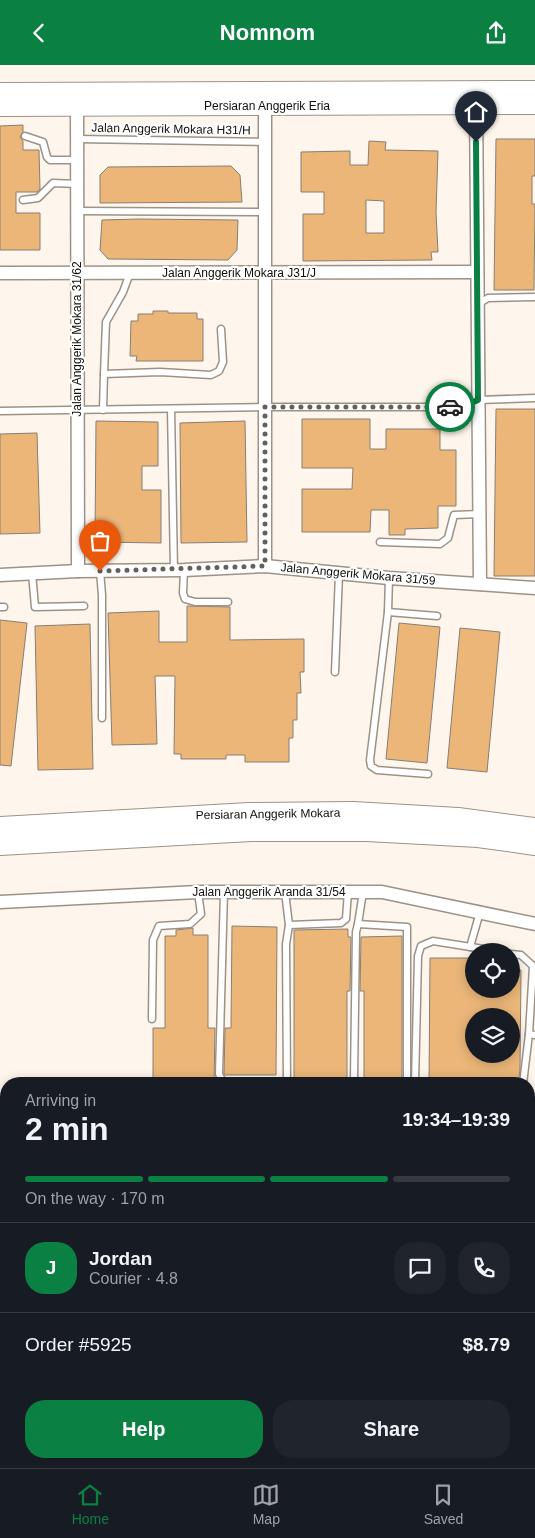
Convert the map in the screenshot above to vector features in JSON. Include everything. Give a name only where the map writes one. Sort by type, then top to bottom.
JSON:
[{"type":"main road","name":"Persiaran Anggerik Mokara","points":[[0,827],[249,813],[353,813],[458,818],[535,828]]},
{"type":"main road","name":"Persiaran Anggerik Mokara","points":[[0,845],[251,831],[367,831],[452,835],[535,845]]},
{"type":"street","name":"Persiaran Anggerik Eria","points":[[0,92],[77,99],[476,97],[535,90]]},
{"type":"street","name":"Persiaran Anggerik Eria","points":[[476,97],[535,105]]},
{"type":"street","points":[[476,97],[480,584]]},
{"type":"street","points":[[265,98],[265,566]]},
{"type":"street","name":"Persiaran Anggerik Eria","points":[[0,107],[77,99]]},
{"type":"street","name":"Jalan Anggerik Mokara 31/62","points":[[77,99],[78,571]]},
{"type":"street","name":"Jalan Anggerik Mokara J31/J","points":[[0,273],[477,272]]},
{"type":"street","name":"Jalan Anggerik Mokara 31/59","points":[[0,575],[265,566],[339,574],[535,588]]},
{"type":"street","name":"Jalan Anggerik Aranda 31/54","points":[[0,902],[198,892],[382,892],[535,924]]},
{"type":"lane","points":[[25,136],[43,142],[47,157],[50,160],[77,159]]},
{"type":"lane","name":"Jalan Anggerik Mokara H31/H","points":[[77,139],[265,142]]},
{"type":"lane","points":[[22,200],[38,198],[53,183],[77,184]]},
{"type":"lane","points":[[77,211],[265,212]]},
{"type":"lane","points":[[103,410],[106,322],[123,293],[130,273]]},
{"type":"lane","points":[[478,304],[488,298],[535,297]]},
{"type":"lane","points":[[104,374],[160,372],[211,375],[219,371],[222,362],[221,329]]},
{"type":"lane","points":[[0,411],[265,407],[462,407],[478,400],[535,398]]},
{"type":"lane","points":[[171,409],[179,570],[183,593],[185,599],[190,601],[228,602]]},
{"type":"lane","points":[[380,542],[440,544],[448,537],[454,515],[480,513]]},
{"type":"lane","points":[[100,571],[102,595],[102,717]]},
{"type":"lane","points":[[32,573],[35,607],[84,606]]},
{"type":"lane","points":[[335,672],[339,574]]},
{"type":"lane","points":[[389,578],[388,612],[370,760],[371,767],[377,770],[428,774]]},
{"type":"lane","points":[[388,612],[437,616]]},
{"type":"lane","points":[[152,1019],[153,940],[159,926],[190,924],[201,913],[198,892]]},
{"type":"lane","points":[[220,1077],[224,892]]},
{"type":"lane","points":[[285,892],[289,925],[286,944],[288,1077]]},
{"type":"lane","points":[[289,925],[341,923],[346,919],[348,892]]},
{"type":"lane","points":[[354,1077],[356,932],[363,892]]},
{"type":"lane","points":[[471,943],[480,912]]},
{"type":"lane","points":[[358,924],[407,927],[407,1077]]},
{"type":"lane","points":[[415,1077],[418,956],[421,946],[434,941],[465,946]]},
{"type":"lane","points":[[520,955],[533,966],[532,1034],[524,1077]]},
{"type":"building","points":[[23,125],[23,132],[20,137],[23,141],[23,150],[39,150],[40,189],[37,192],[16,192],[16,213],[40,213],[40,250],[0,250],[0,126]]},
{"type":"building","points":[[496,139],[535,139],[535,176],[532,176],[532,204],[535,204],[534,290],[494,290]]},
{"type":"building","points":[[369,141],[386,142],[385,150],[438,151],[436,212],[438,252],[431,252],[432,260],[303,261],[303,214],[324,214],[324,192],[301,192],[301,152],[350,151],[350,165],[368,165]],"holes":[[[366,200],[384,201],[384,233],[366,233]]]},
{"type":"building","points":[[231,166],[240,175],[242,202],[100,203],[100,175],[108,167]]},
{"type":"building","points":[[102,220],[238,220],[237,250],[228,260],[108,259],[100,250]]},
{"type":"building","points":[[153,311],[197,313],[197,319],[203,319],[203,361],[136,361],[137,356],[130,356],[131,321],[138,321],[138,314],[153,314]]},
{"type":"building","points":[[496,409],[535,409],[535,576],[494,576]]},
{"type":"building","points":[[302,419],[370,419],[370,449],[386,449],[386,429],[440,429],[440,450],[456,450],[456,506],[438,506],[438,528],[405,529],[405,535],[389,535],[389,510],[371,510],[370,532],[302,532],[302,489],[352,489],[353,468],[302,468]]},
{"type":"building","points":[[96,421],[158,422],[158,466],[142,466],[142,490],[161,490],[161,543],[95,542]]},
{"type":"building","points":[[245,421],[247,542],[181,543],[180,423]]},
{"type":"building","points":[[37,433],[40,533],[0,534],[0,434]]},
{"type":"building","points":[[187,606],[230,607],[230,640],[304,639],[304,672],[300,672],[301,693],[297,693],[297,720],[293,720],[293,738],[289,738],[289,762],[245,762],[245,755],[226,755],[226,759],[181,759],[181,754],[174,754],[175,676],[155,676],[157,744],[112,745],[108,613],[159,611],[159,642],[187,642]]},
{"type":"building","points":[[0,620],[27,623],[11,766],[0,765]]},
{"type":"building","points":[[399,623],[440,627],[427,763],[386,759]]},
{"type":"building","points":[[90,624],[93,769],[38,770],[35,626]]},
{"type":"building","points":[[460,628],[500,632],[487,772],[447,768]]},
{"type":"building","points":[[232,926],[277,927],[276,1075],[225,1075],[224,1073],[225,1028],[231,1028]]},
{"type":"building","points":[[193,928],[193,935],[208,935],[208,1028],[215,1028],[214,1077],[153,1077],[153,1028],[165,1028],[165,936],[176,936],[176,930]]},
{"type":"building","points":[[348,929],[348,937],[351,937],[350,991],[347,991],[347,1077],[294,1077],[294,930]]},
{"type":"building","points":[[402,936],[402,1077],[364,1077],[364,991],[360,991],[361,937]]},
{"type":"building","points":[[430,958],[465,958],[465,998],[520,998],[521,970],[520,1070],[519,1077],[429,1077]]},
{"type":"way so far","points":[[100,571],[265,566],[265,407],[450,407]]},
{"type":"route","points":[[450,407],[462,407],[478,400],[476,142]]}]
